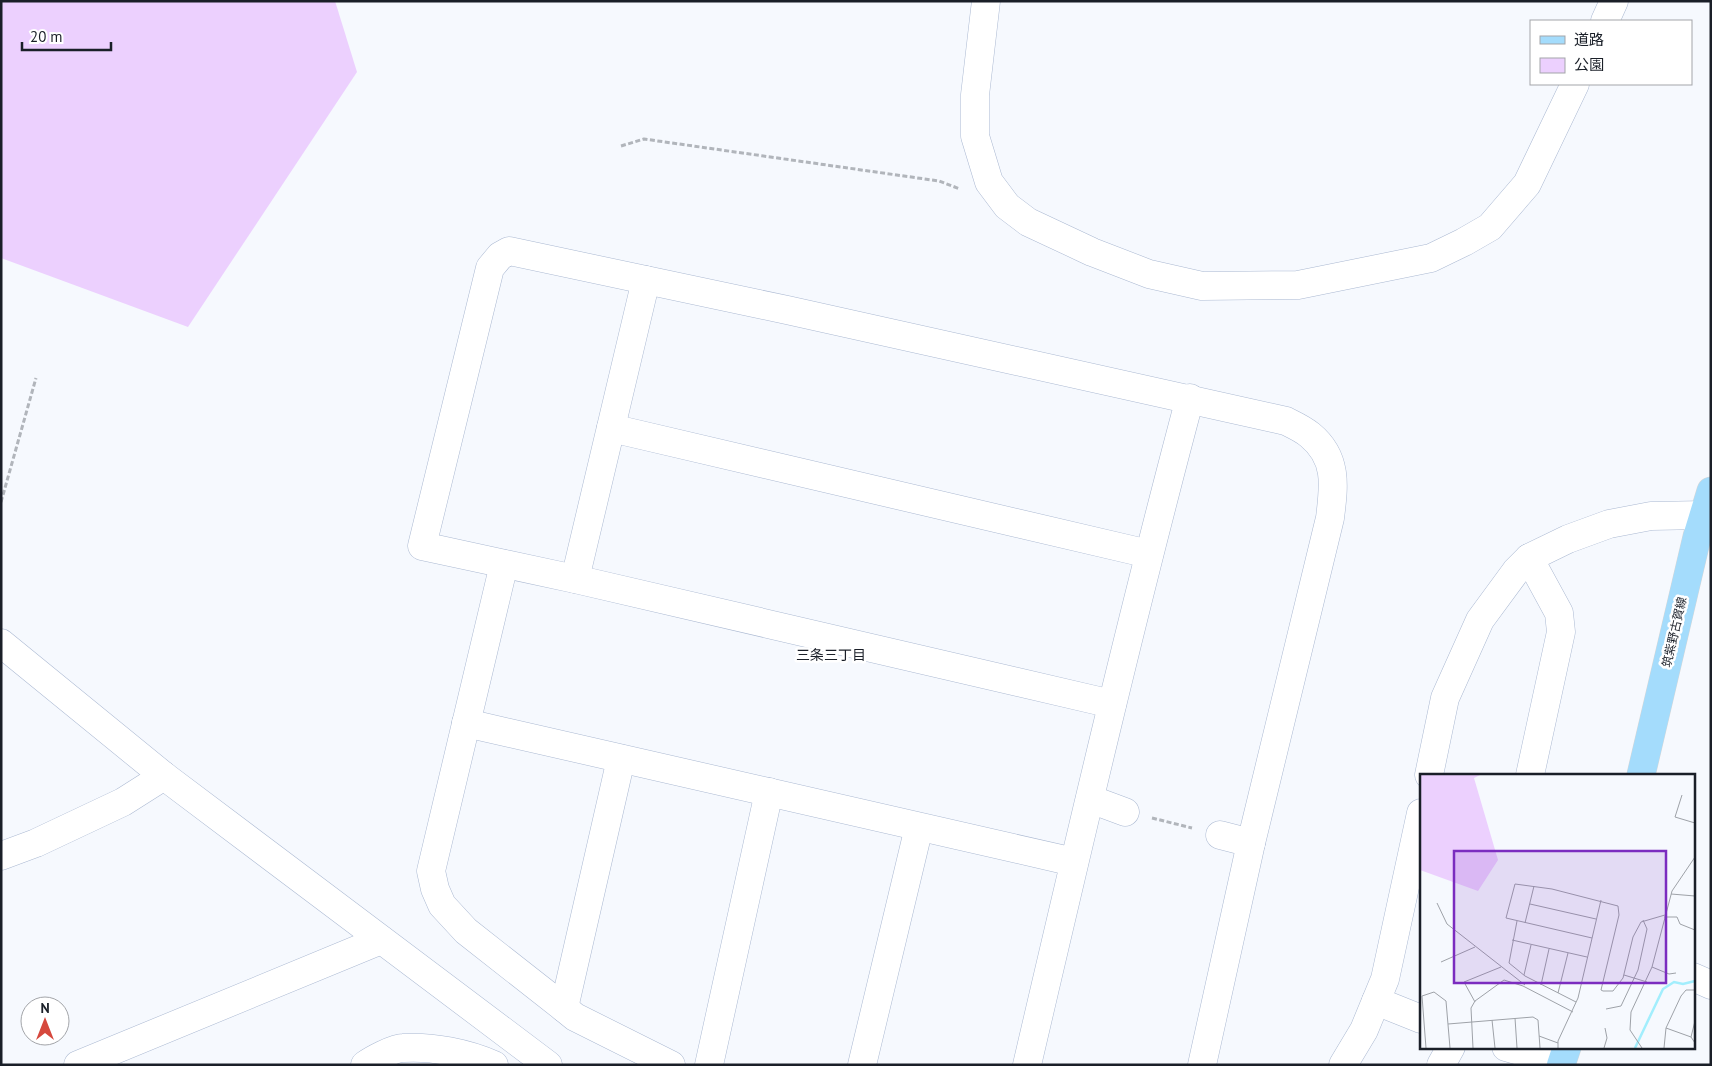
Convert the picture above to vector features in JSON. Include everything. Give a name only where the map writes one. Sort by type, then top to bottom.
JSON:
[{"type":"main road","name":"筑紫野古賀線","points":[[1641,774],[1706,520]]},
{"type":"street","points":[[986,1],[975,95],[975,136],[989,182],[1007,206],[1028,222],[1092,252],[1149,274],[1202,286],[1298,285],[1431,258],[1464,242],[1490,227],[1527,184],[1575,85]]},
{"type":"street","points":[[1605,20],[1614,1]]},
{"type":"street","points":[[1112,704],[575,579],[422,546],[490,268],[500,256],[509,252],[646,280],[1190,398],[1286,421],[1309,433],[1323,447],[1332,469],[1334,485],[1330,518],[1251,843],[1202,1065]]},
{"type":"street","points":[[575,579],[646,280]]},
{"type":"street","points":[[1027,1065],[1148,554],[1190,398]]},
{"type":"street","points":[[611,428],[1148,554]]},
{"type":"street","points":[[1429,774],[1445,698],[1480,620],[1516,571],[1529,558],[1568,539],[1609,524],[1651,516],[1706,520]]},
{"type":"street","points":[[1529,558],[1559,613],[1560,632],[1530,774]]},
{"type":"street","points":[[504,564],[431,872],[435,889],[442,905],[466,931],[575,1017],[671,1065]]},
{"type":"street","points":[[1,643],[164,776],[548,1065]]},
{"type":"street","points":[[466,723],[1074,862]]},
{"type":"street","points":[[564,1008],[621,759]]},
{"type":"street","points":[[1,856],[36,843],[123,802],[164,776]]},
{"type":"street","points":[[709,1065],[769,792]]},
{"type":"street","points":[[1090,799],[1124,812]]},
{"type":"street","points":[[1343,1065],[1364,1030],[1385,979],[1420,818]]},
{"type":"street","points":[[862,1065],[919,827]]},
{"type":"street","points":[[1220,835],[1251,843]]},
{"type":"street","points":[[78,1065],[381,940]]},
{"type":"street","points":[[1694,977],[1711,985]]},
{"type":"street","points":[[1376,1001],[1420,1019]]},
{"type":"street","points":[[365,1065],[401,1048],[436,1049],[494,1065]]},
{"type":"street","points":[[1441,1065],[1450,1048]]},
{"type":"street","points":[[1511,1048],[1563,1058]]},
{"type":"path","points":[[621,146],[644,139],[939,181],[964,191]]},
{"type":"path","points":[[1,502],[36,378]]},
{"type":"path","points":[[1124,812],[1220,835]]},
{"type":"green space","points":[[1,1],[335,1],[357,72],[188,327],[1,258]]},
{"type":"district","name":"三条三丁目","points":[[831,655]]}]
